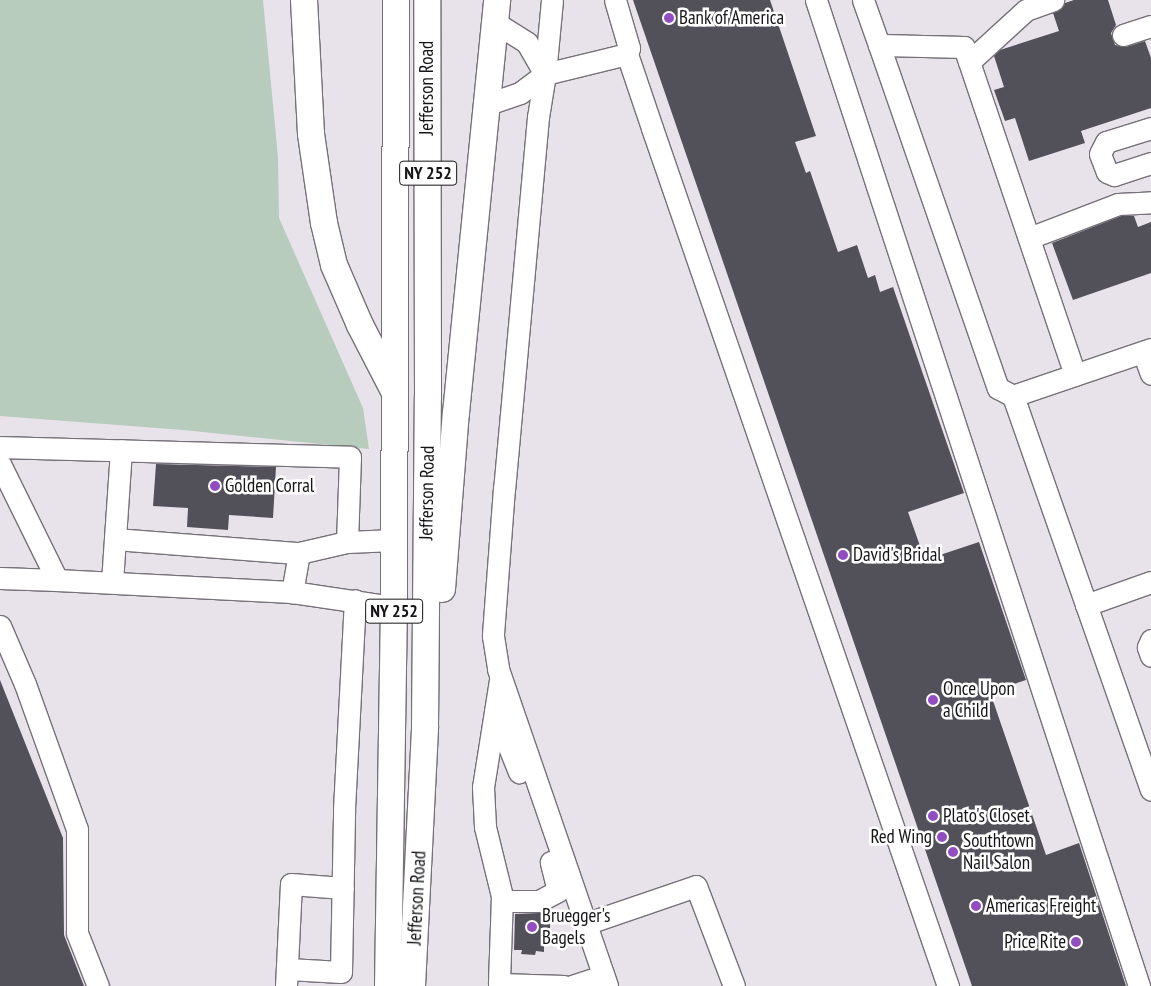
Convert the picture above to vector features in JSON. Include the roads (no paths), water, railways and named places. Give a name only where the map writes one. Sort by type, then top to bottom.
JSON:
[{"type":"main road","name":"Jefferson Road","points":[[388,986],[394,607],[396,0]]},
{"type":"main road","name":"Jefferson Road","points":[[412,986],[425,726],[428,396],[427,0]]},
{"type":"main road","points":[[301,3],[311,134],[326,231],[334,265],[360,325],[395,394]]},
{"type":"main road","points":[[425,726],[436,673],[456,413],[495,11]]},
{"type":"lane","points":[[552,0],[545,74],[538,117],[493,636],[501,677],[605,981],[572,986]]},
{"type":"lane","points":[[615,0],[628,51],[948,986]]},
{"type":"lane","points":[[816,0],[1139,986]]},
{"type":"lane","points":[[863,0],[998,388],[1013,396],[1151,788]]},
{"type":"lane","points":[[969,62],[1026,10],[1053,0]]},
{"type":"lane","points":[[495,11],[527,43],[545,74]]},
{"type":"lane","points":[[1123,35],[1151,26]]},
{"type":"lane","points":[[879,45],[964,47],[1076,375]]},
{"type":"lane","points":[[486,105],[520,94],[545,74],[628,51]]},
{"type":"lane","points":[[1151,128],[1106,142],[1100,154],[1107,172],[1114,175],[1151,163]]},
{"type":"lane","points":[[1029,238],[1118,204],[1151,202]]},
{"type":"lane","points":[[1013,396],[1147,350],[1151,374]]},
{"type":"lane","points":[[0,447],[350,457],[347,542]]},
{"type":"lane","points":[[112,582],[121,450]]},
{"type":"lane","points":[[0,464],[57,580]]},
{"type":"lane","points":[[115,540],[299,553],[347,542],[394,540]]},
{"type":"lane","points":[[292,592],[299,553]]},
{"type":"lane","points":[[0,578],[292,592],[394,607]]},
{"type":"lane","points":[[1086,605],[1151,582]]},
{"type":"lane","points":[[343,888],[292,884],[287,977],[341,972],[343,888],[344,809],[355,600]]},
{"type":"lane","points":[[0,626],[25,684],[77,829],[77,933],[98,986]]},
{"type":"lane","points":[[1151,640],[1148,647],[1151,656]]},
{"type":"lane","points":[[501,677],[483,787],[485,827],[502,901],[500,984],[564,986]]},
{"type":"lane","points":[[495,712],[551,861],[558,891],[539,901],[502,901]]},
{"type":"lane","points":[[585,924],[696,886],[734,986]]},
{"type":"place","name":"Bank of America","points":[[669,18]]},
{"type":"place","name":"Golden Corral","points":[[215,486]]},
{"type":"place","name":"David's Bridal","points":[[843,555]]},
{"type":"place","name":"Once Upon a Child","points":[[933,700]]},
{"type":"place","name":"Plato's Closet","points":[[933,816]]},
{"type":"place","name":"Red Wing","points":[[942,837]]},
{"type":"place","name":"Southtown Nail Salon","points":[[953,852]]},
{"type":"place","name":"Americas Freight","points":[[976,906]]},
{"type":"place","name":"Bruegger's Bagels","points":[[532,927]]},
{"type":"place","name":"Price Rite","points":[[1076,942]]}]
